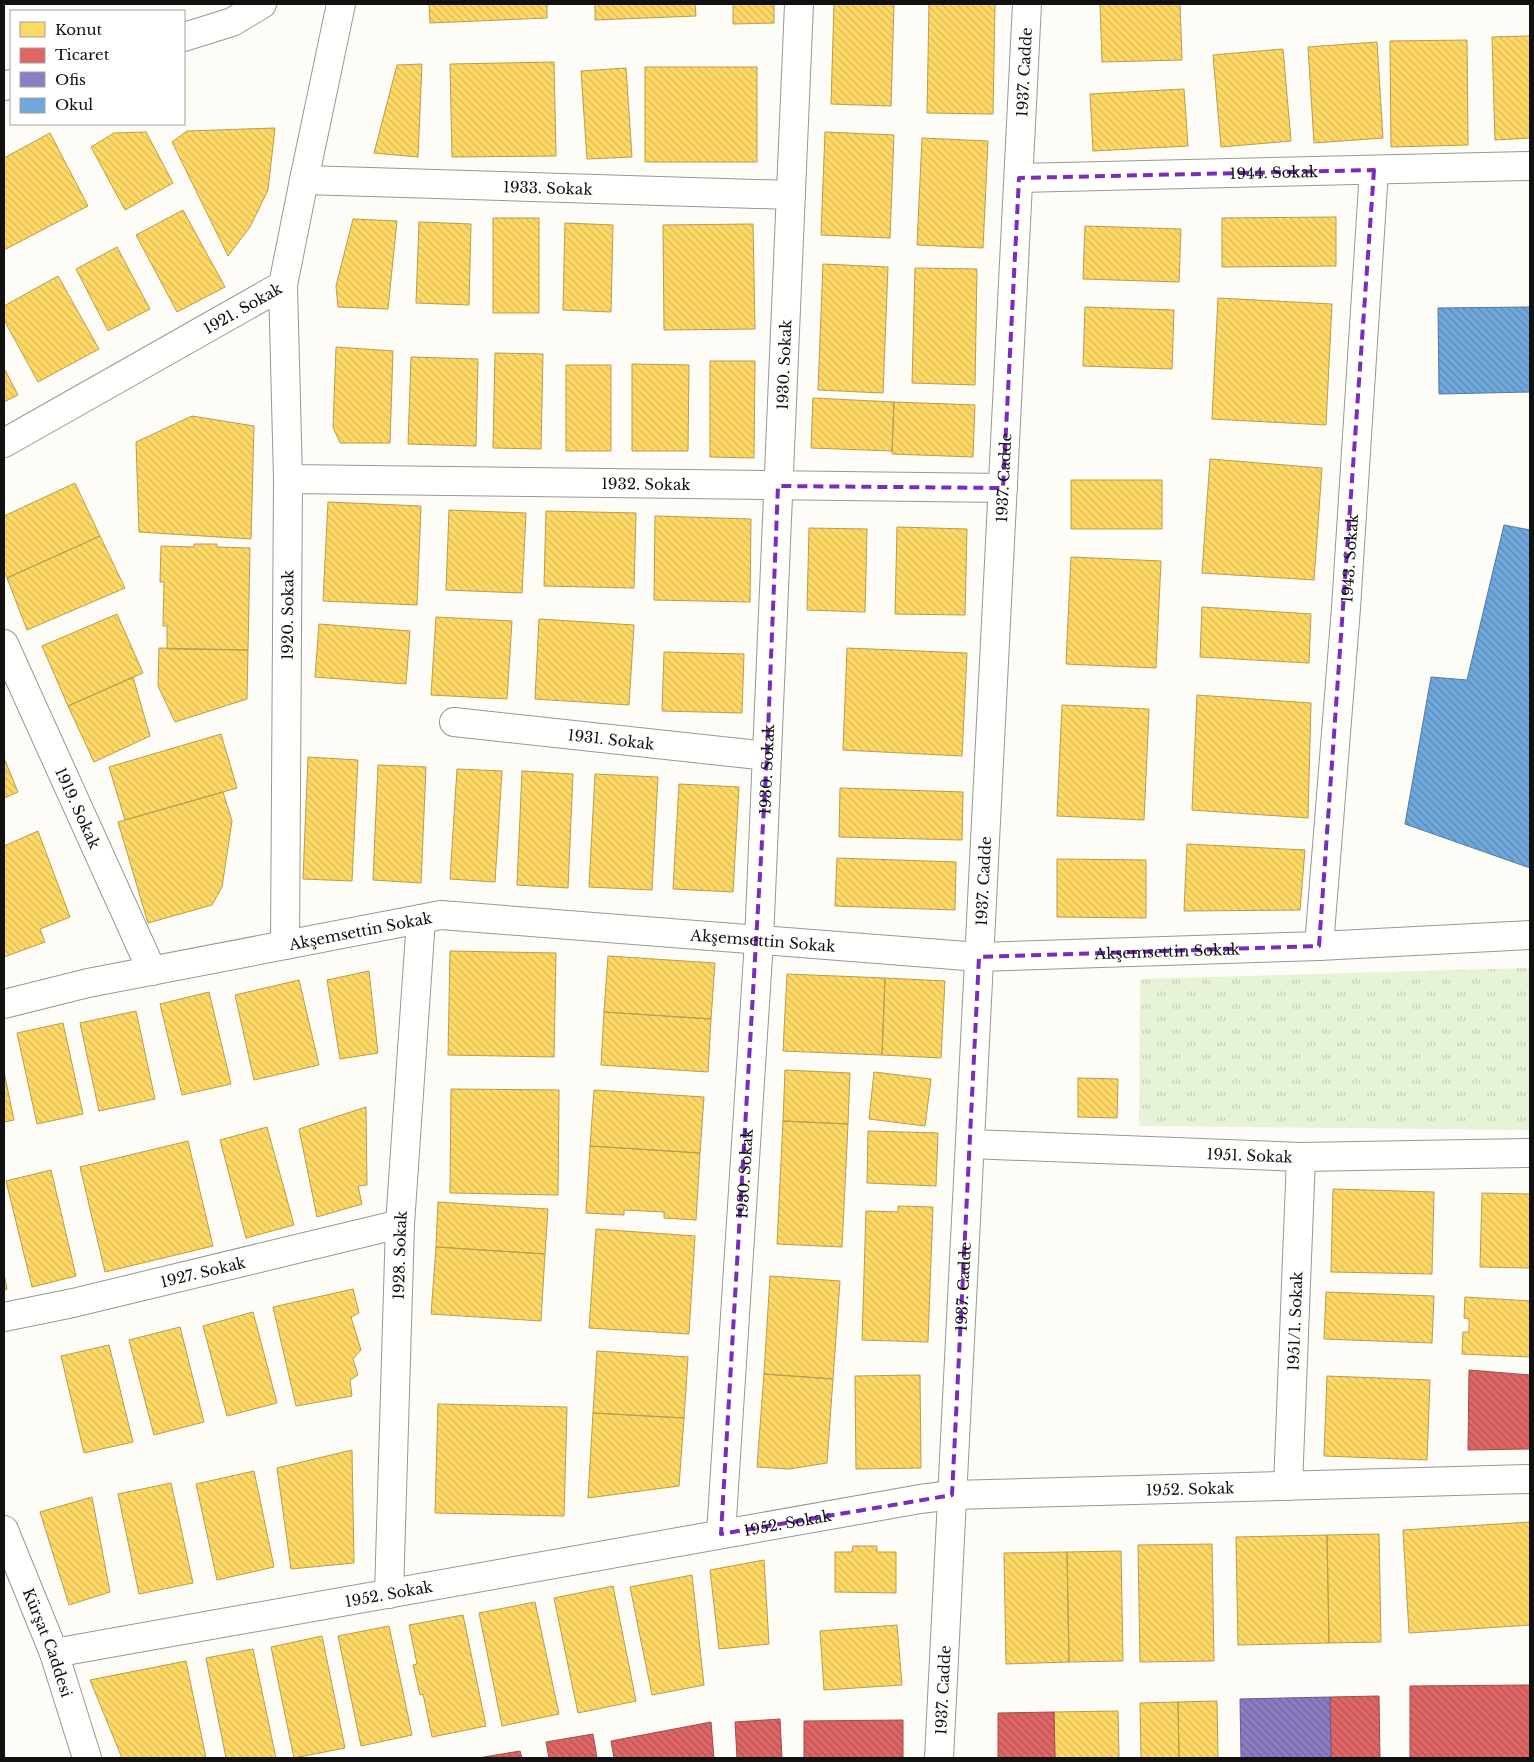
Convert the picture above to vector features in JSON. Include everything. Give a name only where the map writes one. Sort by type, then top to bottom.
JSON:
[{"type":"street","points":[[185,38],[232,22],[262,4]]},
{"type":"street","name":"1921. Sokak","points":[[4,443],[283,285],[341,4]]},
{"type":"street","name":"1930. Sokak","points":[[721,1534],[759,941],[799,4]]},
{"type":"street","name":"1937. Cadde","points":[[939,1758],[1028,4]]},
{"type":"street","name":"1944. Sokak","points":[[1019,178],[1530,166]]},
{"type":"street","name":"1943. Sokak","points":[[1319,946],[1346,608],[1374,170]]},
{"type":"street","name":"1933. Sokak","points":[[304,180],[791,195]]},
{"type":"street","name":"1920. Sokak","points":[[283,285],[288,480],[285,945]]},
{"type":"street","name":"1932. Sokak","points":[[288,480],[1003,488]]},
{"type":"street","name":"1919. Sokak","points":[[4,644],[152,971]]},
{"type":"street","name":"1931. Sokak","points":[[454,722],[767,756]]},
{"type":"street","name":"Akşemsettin Sokak","points":[[4,1004],[88,983],[441,916],[979,957],[1319,946],[1530,935]]},
{"type":"street","name":"1928. Sokak","points":[[389,1594],[400,1224],[421,919]]},
{"type":"street","name":"1951. Sokak","points":[[970,1144],[1301,1157],[1530,1153]]},
{"type":"street","name":"1951/1. Sokak","points":[[1288,1486],[1301,1157]]},
{"type":"street","name":"1927. Sokak","points":[[4,1316],[73,1303],[400,1224]]},
{"type":"street","name":"1952. Sokak","points":[[54,1653],[721,1534],[952,1495],[1530,1479]]},
{"type":"street","name":"Kürşat Caddesi","points":[[4,1530],[54,1653],[87,1758]]},
{"type":"highlighted area","points":[[1374,170],[1319,946],[979,957],[952,1495],[721,1534],[767,756],[778,486],[1003,488],[1019,178]]},
{"type":"green space","points":[[1530,968],[1530,1130],[1139,1126],[1140,979]]},
{"type":"building: Konut","points":[[429,4],[547,4],[547,18],[430,23]]},
{"type":"building: Konut","points":[[595,4],[695,4],[696,16],[595,20]]},
{"type":"building: Konut","points":[[733,4],[774,4],[774,23],[733,24]]},
{"type":"building: Konut","points":[[834,4],[894,4],[891,106],[831,104]]},
{"type":"building: Konut","points":[[929,4],[995,4],[993,114],[927,113]]},
{"type":"building: Konut","points":[[1100,4],[1180,4],[1182,60],[1102,62]]},
{"type":"building: Konut","points":[[1530,36],[1530,138],[1495,140],[1492,37]]},
{"type":"building: Konut","points":[[1467,40],[1468,145],[1391,147],[1390,41]]},
{"type":"building: Konut","points":[[1377,42],[1383,138],[1314,143],[1308,47]]},
{"type":"building: Konut","points":[[1283,49],[1291,141],[1221,147],[1213,55]]},
{"type":"building: Konut","points":[[554,62],[556,156],[452,157],[450,64]]},
{"type":"building: Konut","points":[[422,64],[418,157],[374,153],[397,65]]},
{"type":"building: Konut","points":[[645,67],[757,67],[757,162],[645,162]]},
{"type":"building: Konut","points":[[626,68],[632,157],[587,159],[581,71]]},
{"type":"building: Konut","points":[[1184,89],[1188,146],[1093,151],[1090,94]]},
{"type":"building: Konut","points":[[275,128],[268,190],[250,227],[228,256],[172,142],[187,131]]},
{"type":"building: Konut","points":[[146,132],[173,183],[125,210],[91,147],[114,133]]},
{"type":"building: Konut","points":[[825,132],[894,135],[890,238],[821,235]]},
{"type":"building: Konut","points":[[50,133],[88,206],[4,250],[4,158]]},
{"type":"building: Konut","points":[[922,138],[988,141],[983,248],[917,245]]},
{"type":"building: Konut","points":[[183,210],[225,287],[177,312],[136,235]]},
{"type":"building: Konut","points":[[1336,217],[1336,266],[1222,267],[1222,218]]},
{"type":"building: Konut","points":[[493,218],[539,218],[539,313],[493,313]]},
{"type":"building: Konut","points":[[353,219],[397,221],[388,309],[338,307],[336,286]]},
{"type":"building: Konut","points":[[419,222],[471,224],[469,305],[416,303]]},
{"type":"building: Konut","points":[[565,223],[613,225],[611,312],[563,310]]},
{"type":"building: Konut","points":[[753,224],[755,329],[664,330],[663,225]]},
{"type":"building: Konut","points":[[1085,226],[1181,229],[1179,282],[1083,279]]},
{"type":"building: Konut","points":[[117,247],[150,309],[108,331],[76,269]]},
{"type":"building: Konut","points":[[823,264],[888,267],[883,393],[818,390]]},
{"type":"building: Konut","points":[[915,268],[977,269],[975,385],[912,383]]},
{"type":"building: Konut","points":[[58,276],[99,349],[38,382],[4,320],[4,306]]},
{"type":"building: Konut","points":[[1218,298],[1332,304],[1326,425],[1212,419]]},
{"type":"building: Konut","points":[[1085,307],[1174,310],[1172,369],[1083,366]]},
{"type":"building: Konut","points":[[336,347],[393,351],[390,443],[340,443],[333,427]]},
{"type":"building: Konut","points":[[495,353],[543,354],[541,449],[493,448]]},
{"type":"building: Konut","points":[[411,357],[478,359],[476,446],[408,444]]},
{"type":"building: Konut","points":[[710,361],[755,361],[754,458],[710,457]]},
{"type":"building: Konut","points":[[632,364],[689,365],[688,451],[632,451]]},
{"type":"building: Konut","points":[[566,365],[611,365],[611,451],[566,451]]},
{"type":"building: Konut","points":[[4,368],[18,395],[4,402]]},
{"type":"building: Konut","points":[[813,398],[894,402],[892,451],[811,448]]},
{"type":"building: Konut","points":[[894,402],[975,405],[973,457],[892,454]]},
{"type":"building: Konut","points":[[192,416],[254,426],[251,539],[139,532],[136,442]]},
{"type":"building: Konut","points":[[1210,459],[1322,468],[1314,580],[1202,573]]},
{"type":"building: Konut","points":[[1071,480],[1162,480],[1162,529],[1071,529]]},
{"type":"building: Konut","points":[[75,483],[100,536],[7,578],[4,571],[4,516]]},
{"type":"building: Konut","points":[[328,502],[421,506],[417,605],[323,601]]},
{"type":"building: Konut","points":[[449,510],[526,513],[522,593],[446,590]]},
{"type":"building: Konut","points":[[546,511],[636,513],[634,588],[544,586]]},
{"type":"building: Konut","points":[[655,516],[751,519],[750,602],[654,600]]},
{"type":"building: Konut","points":[[897,527],[967,529],[965,615],[895,614]]},
{"type":"building: Konut","points":[[809,528],[867,529],[865,612],[807,610]]},
{"type":"building: Konut","points":[[100,536],[125,588],[27,630],[7,578]]},
{"type":"building: Konut","points":[[194,544],[217,544],[217,547],[250,548],[248,650],[167,649],[167,626],[163,626],[164,582],[160,582],[161,546],[194,547]]},
{"type":"building: Konut","points":[[1071,557],[1161,561],[1156,668],[1066,664]]},
{"type":"building: Konut","points":[[1202,607],[1311,614],[1309,663],[1200,657]]},
{"type":"building: Konut","points":[[117,614],[143,673],[68,706],[42,646]]},
{"type":"building: Konut","points":[[436,617],[512,621],[507,699],[431,695]]},
{"type":"building: Konut","points":[[539,619],[634,625],[629,705],[535,699]]},
{"type":"building: Konut","points":[[319,624],[410,631],[406,684],[315,677]]},
{"type":"building: Konut","points":[[159,648],[248,650],[247,699],[175,722],[158,686]]},
{"type":"building: Konut","points":[[847,648],[967,653],[962,756],[843,750]]},
{"type":"building: Konut","points":[[664,652],[744,654],[742,713],[662,711]]},
{"type":"building: Konut","points":[[133,677],[150,736],[94,762],[68,706]]},
{"type":"building: Konut","points":[[1197,695],[1311,703],[1308,818],[1192,810]]},
{"type":"building: Konut","points":[[1062,705],[1149,709],[1144,820],[1057,816]]},
{"type":"building: Konut","points":[[221,734],[237,788],[125,820],[109,767]]},
{"type":"building: Konut","points":[[308,757],[358,760],[352,881],[303,879]]},
{"type":"building: Konut","points":[[4,758],[18,792],[4,798]]},
{"type":"building: Konut","points":[[378,765],[426,767],[421,883],[373,880]]},
{"type":"building: Konut","points":[[457,769],[502,771],[495,882],[450,879]]},
{"type":"building: Konut","points":[[522,771],[573,774],[568,888],[517,885]]},
{"type":"building: Konut","points":[[595,774],[658,777],[652,890],[589,887]]},
{"type":"building: Konut","points":[[679,784],[739,787],[733,892],[673,889]]},
{"type":"building: Konut","points":[[840,788],[963,792],[962,840],[839,837]]},
{"type":"building: Konut","points":[[223,792],[232,821],[222,887],[212,905],[148,923],[118,822]]},
{"type":"building: Konut","points":[[38,831],[70,917],[40,929],[45,942],[4,957],[4,846]]},
{"type":"building: Konut","points":[[1187,844],[1305,850],[1300,910],[1184,911]]},
{"type":"building: Konut","points":[[837,858],[956,862],[955,910],[835,906]]},
{"type":"building: Konut","points":[[1057,859],[1146,860],[1146,918],[1057,917]]},
{"type":"building: Konut","points":[[450,951],[556,953],[554,1057],[448,1055]]},
{"type":"building: Konut","points":[[608,956],[715,963],[711,1019],[604,1012]]},
{"type":"building: Konut","points":[[369,971],[378,1053],[340,1059],[327,980]]},
{"type":"building: Konut","points":[[787,974],[885,978],[882,1055],[783,1051]]},
{"type":"building: Konut","points":[[885,978],[945,981],[941,1058],[882,1055]]},
{"type":"building: Konut","points":[[299,980],[319,1065],[254,1080],[235,995]]},
{"type":"building: Konut","points":[[209,992],[231,1084],[182,1095],[160,1004]]},
{"type":"building: Konut","points":[[136,1011],[155,1099],[99,1111],[80,1023]]},
{"type":"building: Konut","points":[[604,1012],[711,1019],[708,1072],[601,1065]]},
{"type":"building: Konut","points":[[63,1023],[83,1114],[37,1124],[17,1033]]},
{"type":"building: Konut","points":[[785,1070],[850,1073],[848,1124],[783,1121]]},
{"type":"building: Konut","points":[[4,1072],[14,1120],[4,1122]]},
{"type":"building: Konut","points":[[874,1072],[931,1079],[925,1126],[869,1119]]},
{"type":"building: Konut","points":[[1078,1078],[1118,1079],[1117,1118],[1078,1117]]},
{"type":"building: Konut","points":[[451,1089],[559,1090],[558,1195],[450,1193]]},
{"type":"building: Konut","points":[[594,1090],[704,1097],[700,1153],[590,1146]]},
{"type":"building: Konut","points":[[366,1107],[367,1185],[358,1186],[362,1204],[317,1217],[299,1129]]},
{"type":"building: Konut","points":[[783,1121],[848,1124],[842,1247],[777,1244]]},
{"type":"building: Konut","points":[[267,1127],[294,1225],[246,1238],[220,1140]]},
{"type":"building: Konut","points":[[868,1131],[938,1133],[936,1186],[867,1183]]},
{"type":"building: Konut","points":[[188,1141],[213,1246],[105,1272],[80,1167]]},
{"type":"building: Konut","points":[[590,1146],[700,1153],[696,1220],[664,1218],[664,1212],[624,1210],[624,1215],[586,1213]]},
{"type":"building: Konut","points":[[51,1170],[76,1276],[32,1287],[6,1181]]},
{"type":"building: Konut","points":[[1333,1189],[1434,1192],[1432,1274],[1331,1272]]},
{"type":"building: Konut","points":[[1482,1193],[1530,1194],[1530,1268],[1480,1267]]},
{"type":"building: Konut","points":[[438,1202],[548,1209],[545,1254],[436,1247]]},
{"type":"building: Konut","points":[[898,1206],[933,1207],[928,1342],[862,1340],[866,1211],[898,1212]]},
{"type":"building: Konut","points":[[596,1229],[695,1236],[689,1334],[589,1328]]},
{"type":"building: Konut","points":[[436,1247],[545,1254],[541,1321],[431,1314]]},
{"type":"building: Konut","points":[[4,1274],[7,1289],[4,1290]]},
{"type":"building: Konut","points":[[770,1276],[840,1281],[833,1379],[764,1374]]},
{"type":"building: Konut","points":[[353,1289],[359,1313],[351,1317],[361,1350],[353,1359],[358,1375],[350,1380],[352,1396],[296,1406],[273,1307]]},
{"type":"building: Konut","points":[[1326,1292],[1434,1296],[1432,1343],[1324,1339]]},
{"type":"building: Konut","points":[[1465,1297],[1530,1301],[1530,1357],[1462,1354],[1463,1332],[1469,1332],[1469,1319],[1464,1318]]},
{"type":"building: Konut","points":[[253,1312],[277,1403],[227,1416],[203,1326]]},
{"type":"building: Konut","points":[[180,1327],[204,1422],[154,1435],[129,1340]]},
{"type":"building: Konut","points":[[109,1345],[133,1442],[84,1453],[61,1356]]},
{"type":"building: Konut","points":[[597,1351],[688,1357],[684,1418],[593,1413]]},
{"type":"building: Konut","points":[[764,1374],[833,1379],[827,1463],[789,1469],[757,1467]]},
{"type":"building: Konut","points":[[920,1375],[921,1468],[856,1469],[855,1376]]},
{"type":"building: Konut","points":[[1327,1376],[1430,1380],[1427,1460],[1324,1456]]},
{"type":"building: Konut","points":[[438,1404],[567,1407],[564,1516],[435,1513]]},
{"type":"building: Konut","points":[[593,1413],[684,1418],[679,1486],[588,1498]]},
{"type":"building: Konut","points":[[352,1450],[354,1563],[291,1569],[277,1468]]},
{"type":"building: Konut","points":[[254,1471],[274,1567],[217,1580],[196,1484]]},
{"type":"building: Konut","points":[[171,1483],[193,1583],[139,1594],[118,1494]]},
{"type":"building: Konut","points":[[92,1497],[110,1592],[69,1605],[40,1512]]},
{"type":"building: Konut","points":[[1530,1522],[1530,1625],[1409,1633],[1403,1530]]},
{"type":"building: Konut","points":[[1379,1534],[1381,1642],[1329,1643],[1327,1535]]},
{"type":"building: Konut","points":[[1327,1535],[1329,1643],[1238,1645],[1236,1537]]},
{"type":"building: Konut","points":[[1212,1544],[1214,1661],[1140,1662],[1138,1545]]},
{"type":"building: Konut","points":[[853,1546],[877,1546],[877,1552],[896,1552],[896,1593],[835,1592],[835,1552],[852,1552]]},
{"type":"building: Konut","points":[[1121,1551],[1123,1661],[1069,1662],[1067,1552]]},
{"type":"building: Konut","points":[[1067,1552],[1069,1662],[1006,1664],[1004,1553]]},
{"type":"building: Konut","points":[[764,1560],[769,1644],[719,1649],[710,1570]]},
{"type":"building: Konut","points":[[692,1575],[704,1685],[652,1695],[630,1587]]},
{"type":"building: Konut","points":[[613,1586],[636,1701],[578,1713],[554,1598]]},
{"type":"building: Konut","points":[[535,1602],[559,1714],[502,1726],[479,1613]]},
{"type":"building: Konut","points":[[463,1615],[486,1726],[432,1737],[423,1694],[420,1695],[413,1665],[417,1664],[409,1625]]},
{"type":"building: Konut","points":[[897,1625],[902,1685],[824,1690],[820,1631]]},
{"type":"building: Konut","points":[[389,1626],[412,1735],[361,1746],[338,1636]]},
{"type":"building: Konut","points":[[322,1636],[345,1748],[294,1758],[271,1647]]},
{"type":"building: Konut","points":[[253,1649],[276,1758],[226,1758],[206,1658]]},
{"type":"building: Konut","points":[[186,1661],[206,1758],[122,1758],[90,1680]]},
{"type":"building: Konut","points":[[1217,1701],[1218,1758],[1179,1758],[1178,1702]]},
{"type":"building: Konut","points":[[1178,1702],[1179,1758],[1141,1758],[1140,1703]]},
{"type":"building: Konut","points":[[1118,1711],[1119,1758],[1055,1758],[1054,1712]]},
{"type":"building: Ticaret","points":[[1469,1370],[1530,1375],[1530,1449],[1468,1450]]},
{"type":"building: Ticaret","points":[[1530,1685],[1530,1758],[1410,1758],[1410,1686]]},
{"type":"building: Ticaret","points":[[1379,1696],[1380,1758],[1331,1758],[1330,1697]]},
{"type":"building: Ticaret","points":[[1054,1712],[1055,1758],[998,1758],[998,1713]]},
{"type":"building: Ticaret","points":[[780,1719],[782,1758],[737,1758],[735,1722]]},
{"type":"building: Ticaret","points":[[903,1720],[903,1758],[804,1758],[804,1721]]},
{"type":"building: Ticaret","points":[[711,1722],[714,1758],[614,1758],[611,1741]]},
{"type":"building: Ticaret","points":[[593,1734],[597,1758],[549,1758],[546,1742]]},
{"type":"building: Ticaret","points":[[520,1751],[522,1758],[478,1758]]},
{"type":"building: Ofis","points":[[1330,1697],[1331,1758],[1241,1758],[1240,1699]]},
{"type":"building: Okul","points":[[1530,307],[1530,392],[1439,394],[1438,308]]},
{"type":"building: Okul","points":[[1504,525],[1530,530],[1530,868],[1405,824],[1431,677],[1467,680]]}]
